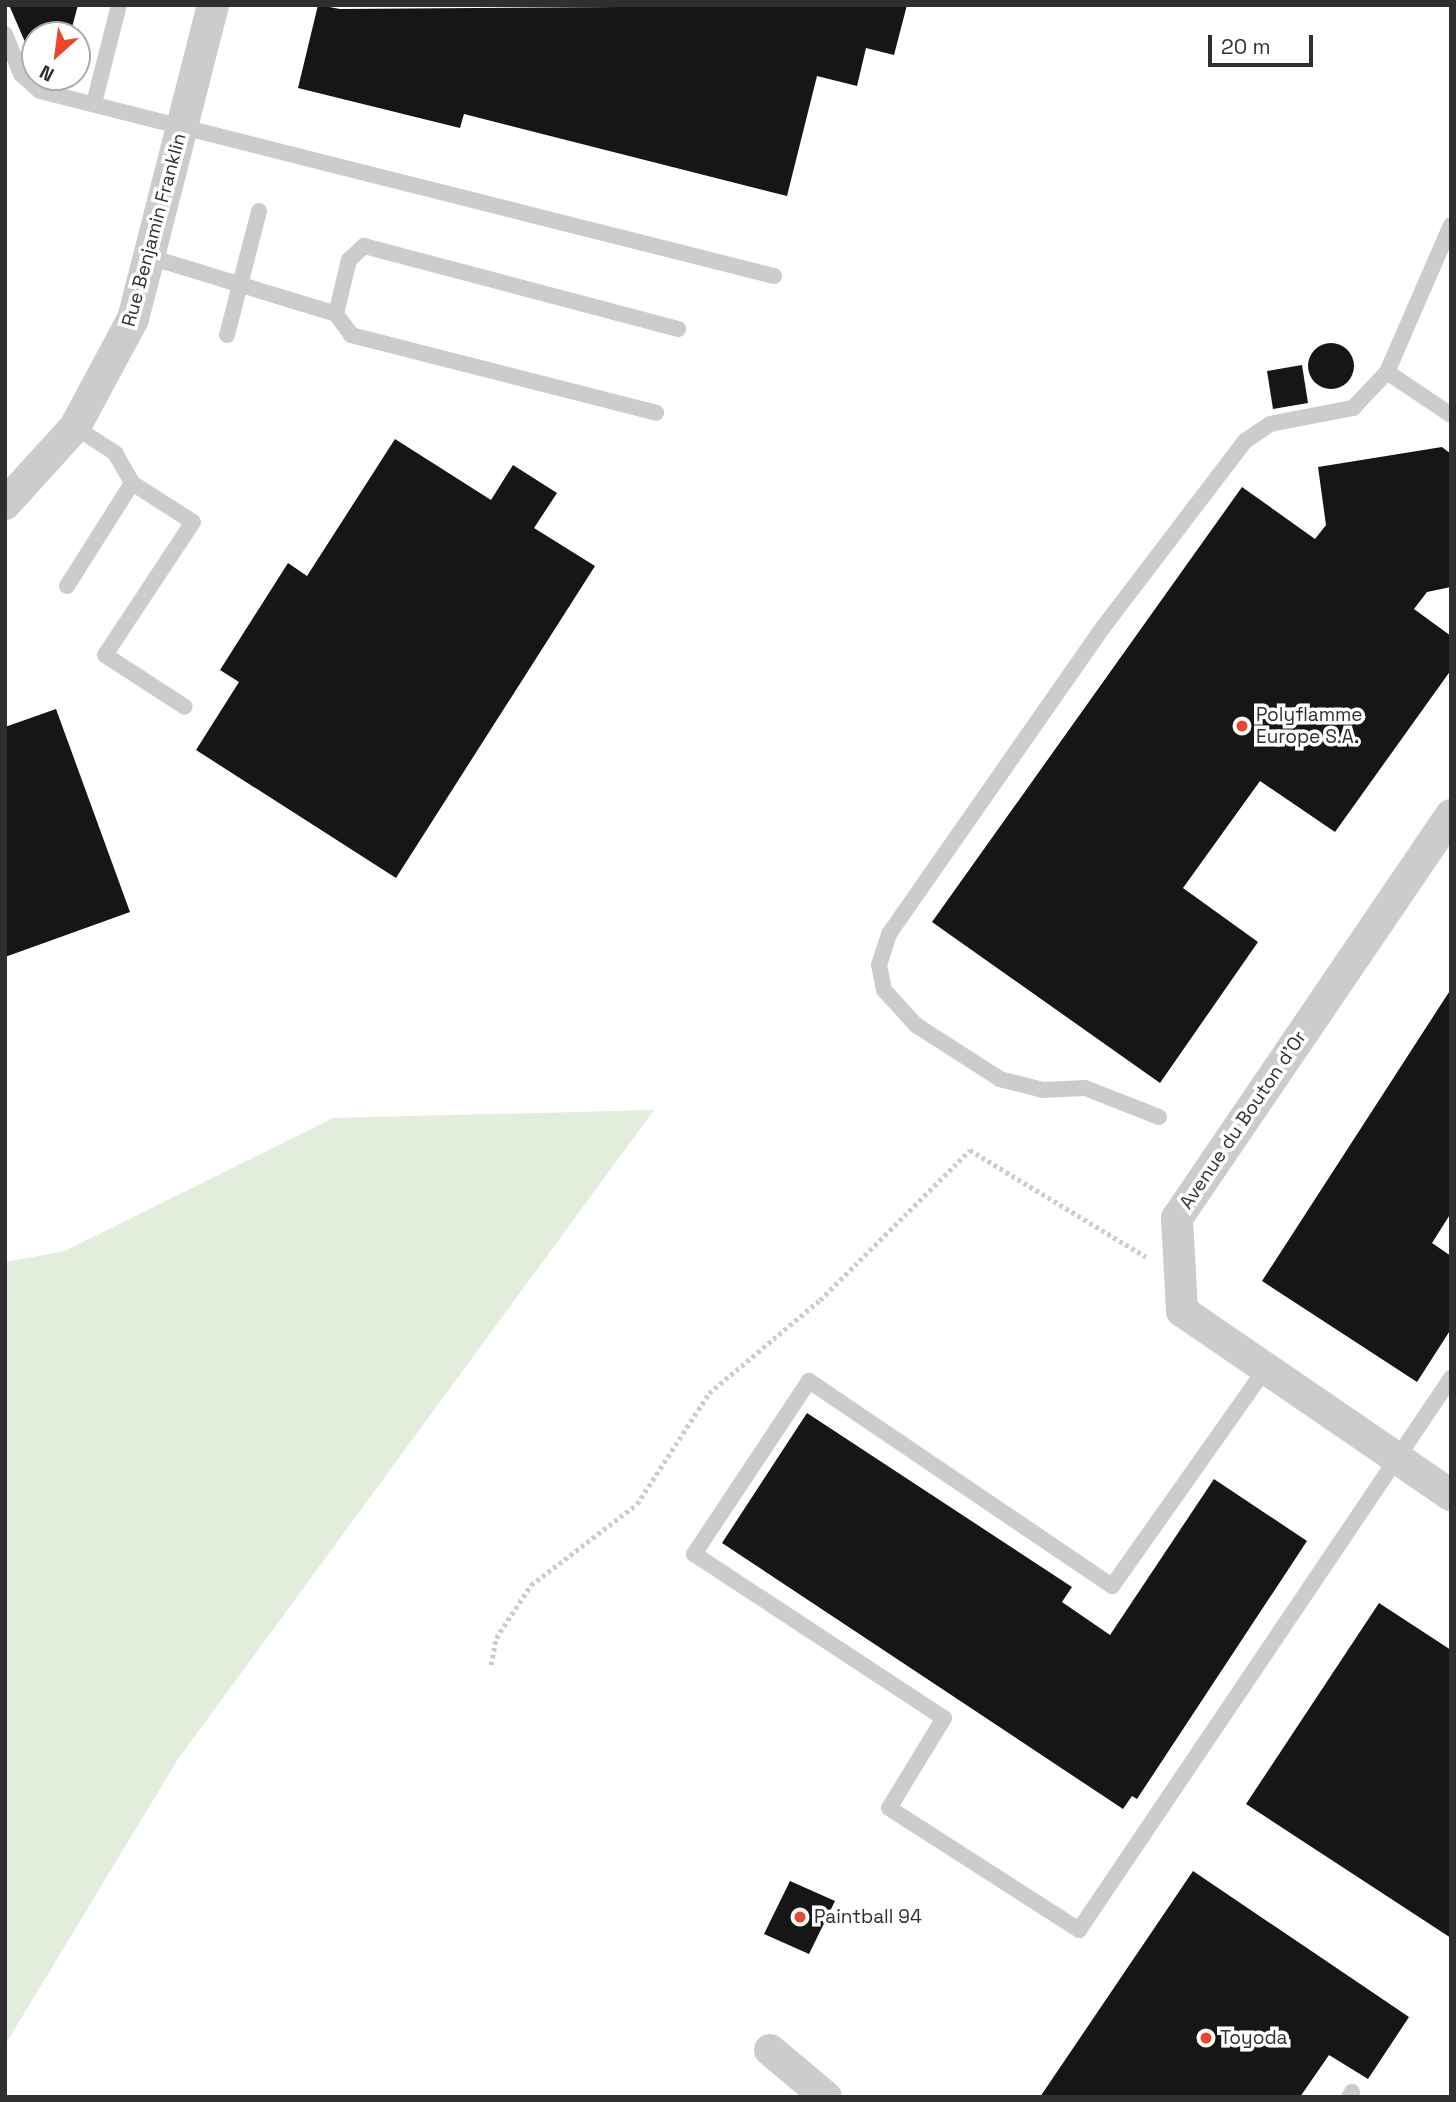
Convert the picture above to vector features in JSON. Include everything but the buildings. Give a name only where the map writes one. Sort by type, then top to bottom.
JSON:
[{"type":"street","name":"Rue Benjamin Franklin","points":[[5,504],[75,427],[133,319],[213,5]]},
{"type":"street","name":"Avenue du Bouton d'Or","points":[[1451,814],[1177,1218],[1182,1311],[1451,1495]]},
{"type":"street","points":[[771,2050],[826,2097]]},
{"type":"lane","points":[[94,103],[119,5]]},
{"type":"lane","points":[[5,34],[21,74],[40,91],[774,276]]},
{"type":"lane","points":[[227,335],[259,211]]},
{"type":"lane","points":[[1159,1117],[1095,1090],[1043,1090],[1000,1079],[916,1025],[884,990],[879,965],[889,934],[1083,656],[1245,441],[1270,424],[1353,408],[1387,372],[1451,225]]},
{"type":"lane","points":[[336,314],[349,260],[364,246],[678,329]]},
{"type":"lane","points":[[150,257],[239,288],[336,314],[351,335],[656,413]]},
{"type":"lane","points":[[1387,372],[1451,415]]},
{"type":"lane","points":[[75,427],[116,453],[132,483],[192,523],[105,655],[185,707]]},
{"type":"lane","points":[[67,586],[132,483]]},
{"type":"lane","points":[[1266,1368],[1111,1586],[809,1381],[694,1554],[944,1718],[889,1808],[1079,1930],[1399,1460],[1451,1378]]},
{"type":"green space","points":[[654,1110],[178,1759],[5,2045],[5,1262],[65,1251],[333,1118]]},
{"type":"place","name":"Polyflamme Europe S.A.","points":[[1242,726]]},
{"type":"place","name":"Paintball 94","points":[[800,1917]]},
{"type":"place","name":"Toyoda","points":[[1206,2038]]}]
